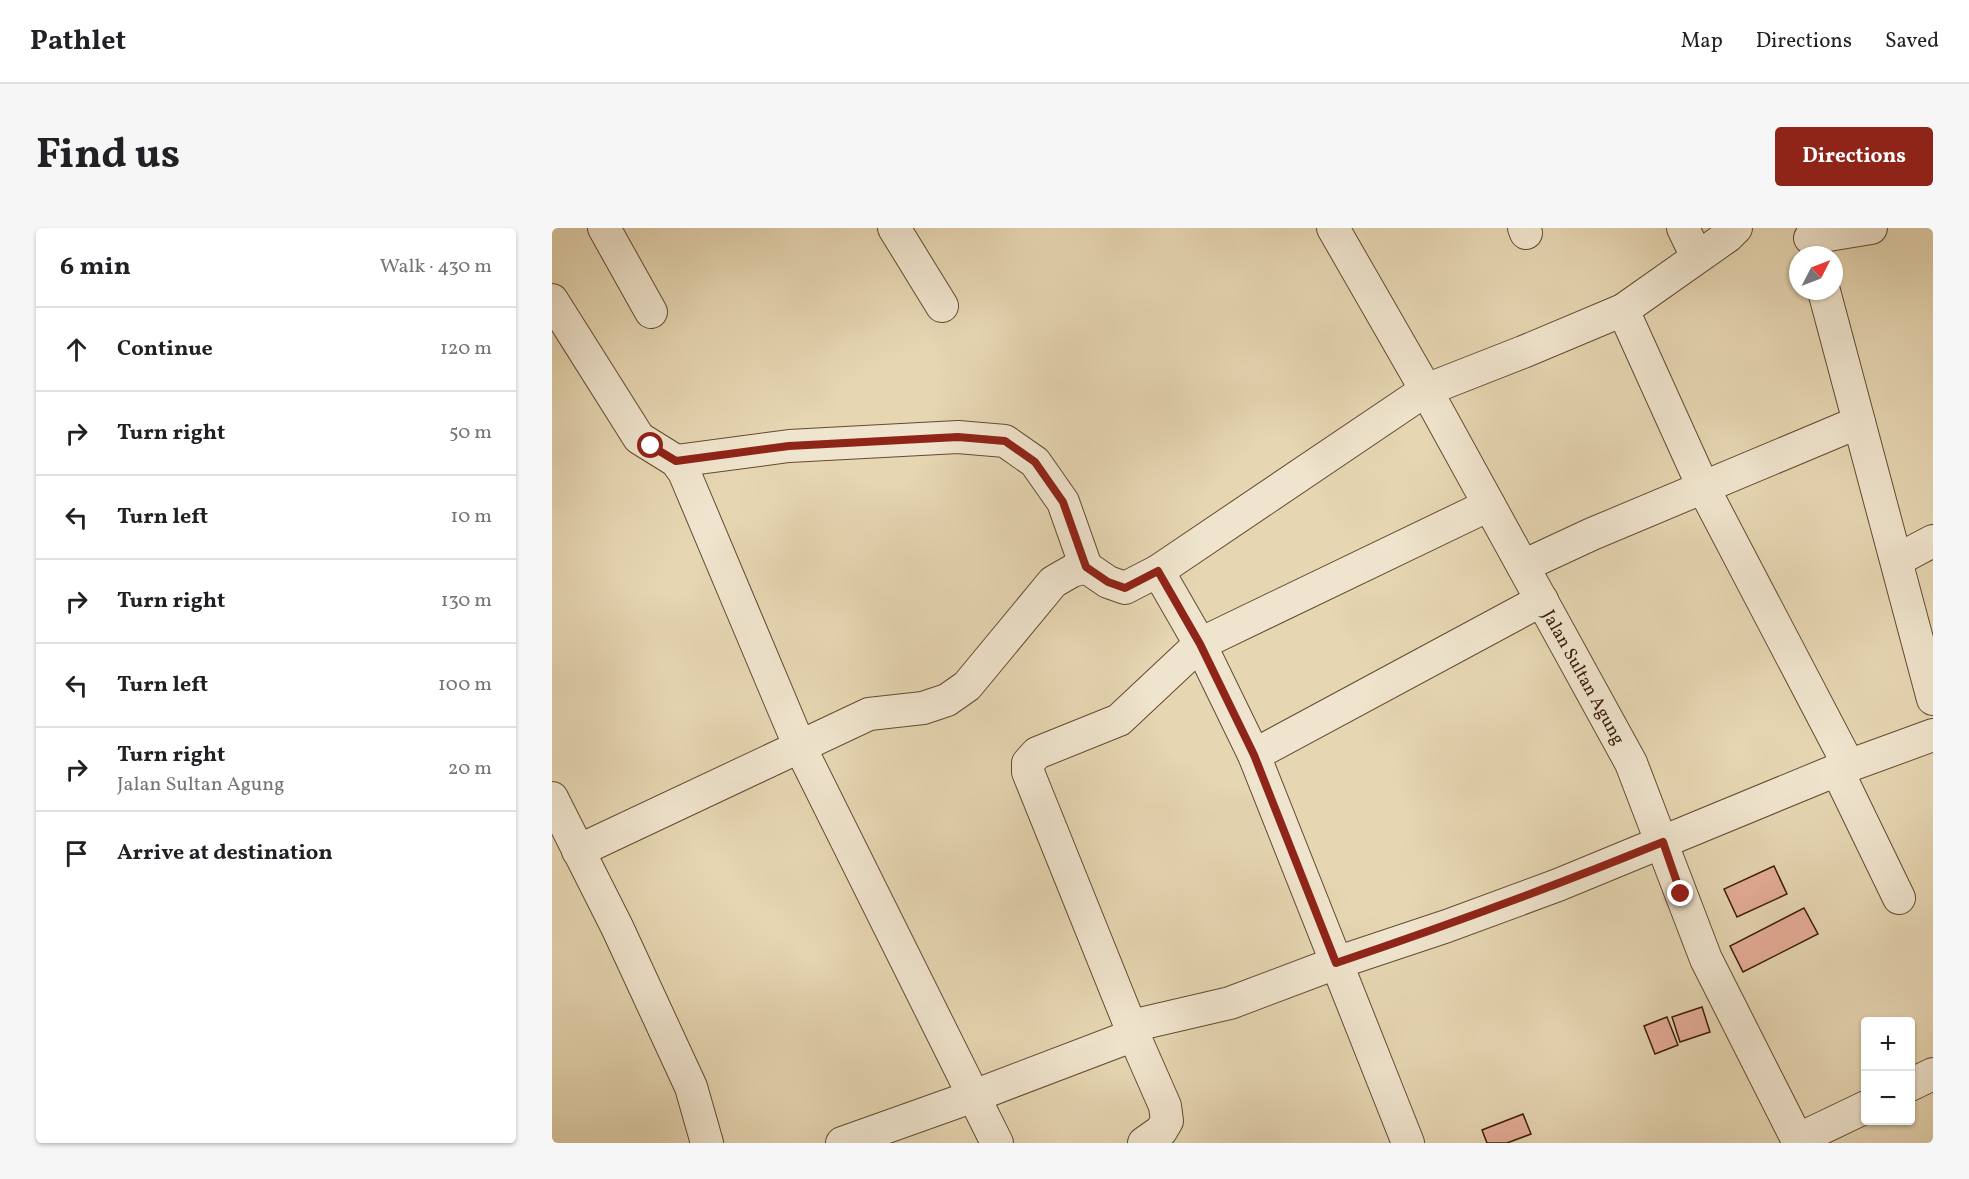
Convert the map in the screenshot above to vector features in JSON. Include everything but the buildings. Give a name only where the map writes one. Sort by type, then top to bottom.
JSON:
[{"type":"street","points":[[604,228],[651,312]]},
{"type":"street","points":[[894,228],[942,306]]},
{"type":"street","name":"Jalan Sultan Agung","points":[[1333,228],[1426,390],[1631,763],[1707,959],[1798,1141]]},
{"type":"street","points":[[1683,228],[1697,257]]},
{"type":"street","points":[[676,461],[801,446],[958,437],[1005,441],[1035,462],[1063,502],[1086,567],[1108,582],[1125,588],[1158,571],[1426,390],[1623,310],[1736,228]]},
{"type":"street","points":[[1811,240],[1871,228]]},
{"type":"street","points":[[552,300],[639,438],[676,461],[684,472],[799,745],[997,1143]]},
{"type":"street","points":[[1826,300],[1933,699]]},
{"type":"street","points":[[1623,310],[1704,489],[1843,768],[1899,898]]},
{"type":"street","points":[[1523,566],[1592,534],[1704,489],[1858,422]]},
{"type":"street","points":[[1144,1143],[1161,1131],[1175,1132],[1028,772],[1028,763],[1037,753],[1119,720],[1200,644],[1489,505]]},
{"type":"street","points":[[1897,560],[1933,541]]},
{"type":"street","points":[[578,851],[869,714],[923,708],[947,700],[968,686],[1053,582],[1072,571],[1086,567]]},
{"type":"street","points":[[1158,571],[1200,644],[1254,755],[1408,1143]]},
{"type":"street","points":[[1254,755],[1542,600]]},
{"type":"street","points":[[842,1143],[974,1096],[1132,1030],[1230,1003],[1480,913],[1663,842],[1843,768],[1933,735]]},
{"type":"street","points":[[552,798],[691,1087],[706,1143]]},
{"type":"street","points":[[1915,1083],[1933,1074]]},
{"type":"street","points":[[1798,1141],[1861,1110]]},
{"type":"route","points":[[651,446],[676,461],[789,446],[958,437],[1005,441],[1035,462],[1063,502],[1086,567],[1108,582],[1125,588],[1158,571],[1200,644],[1254,755],[1336,963],[1447,926],[1558,885],[1663,842],[1681,894]]}]
